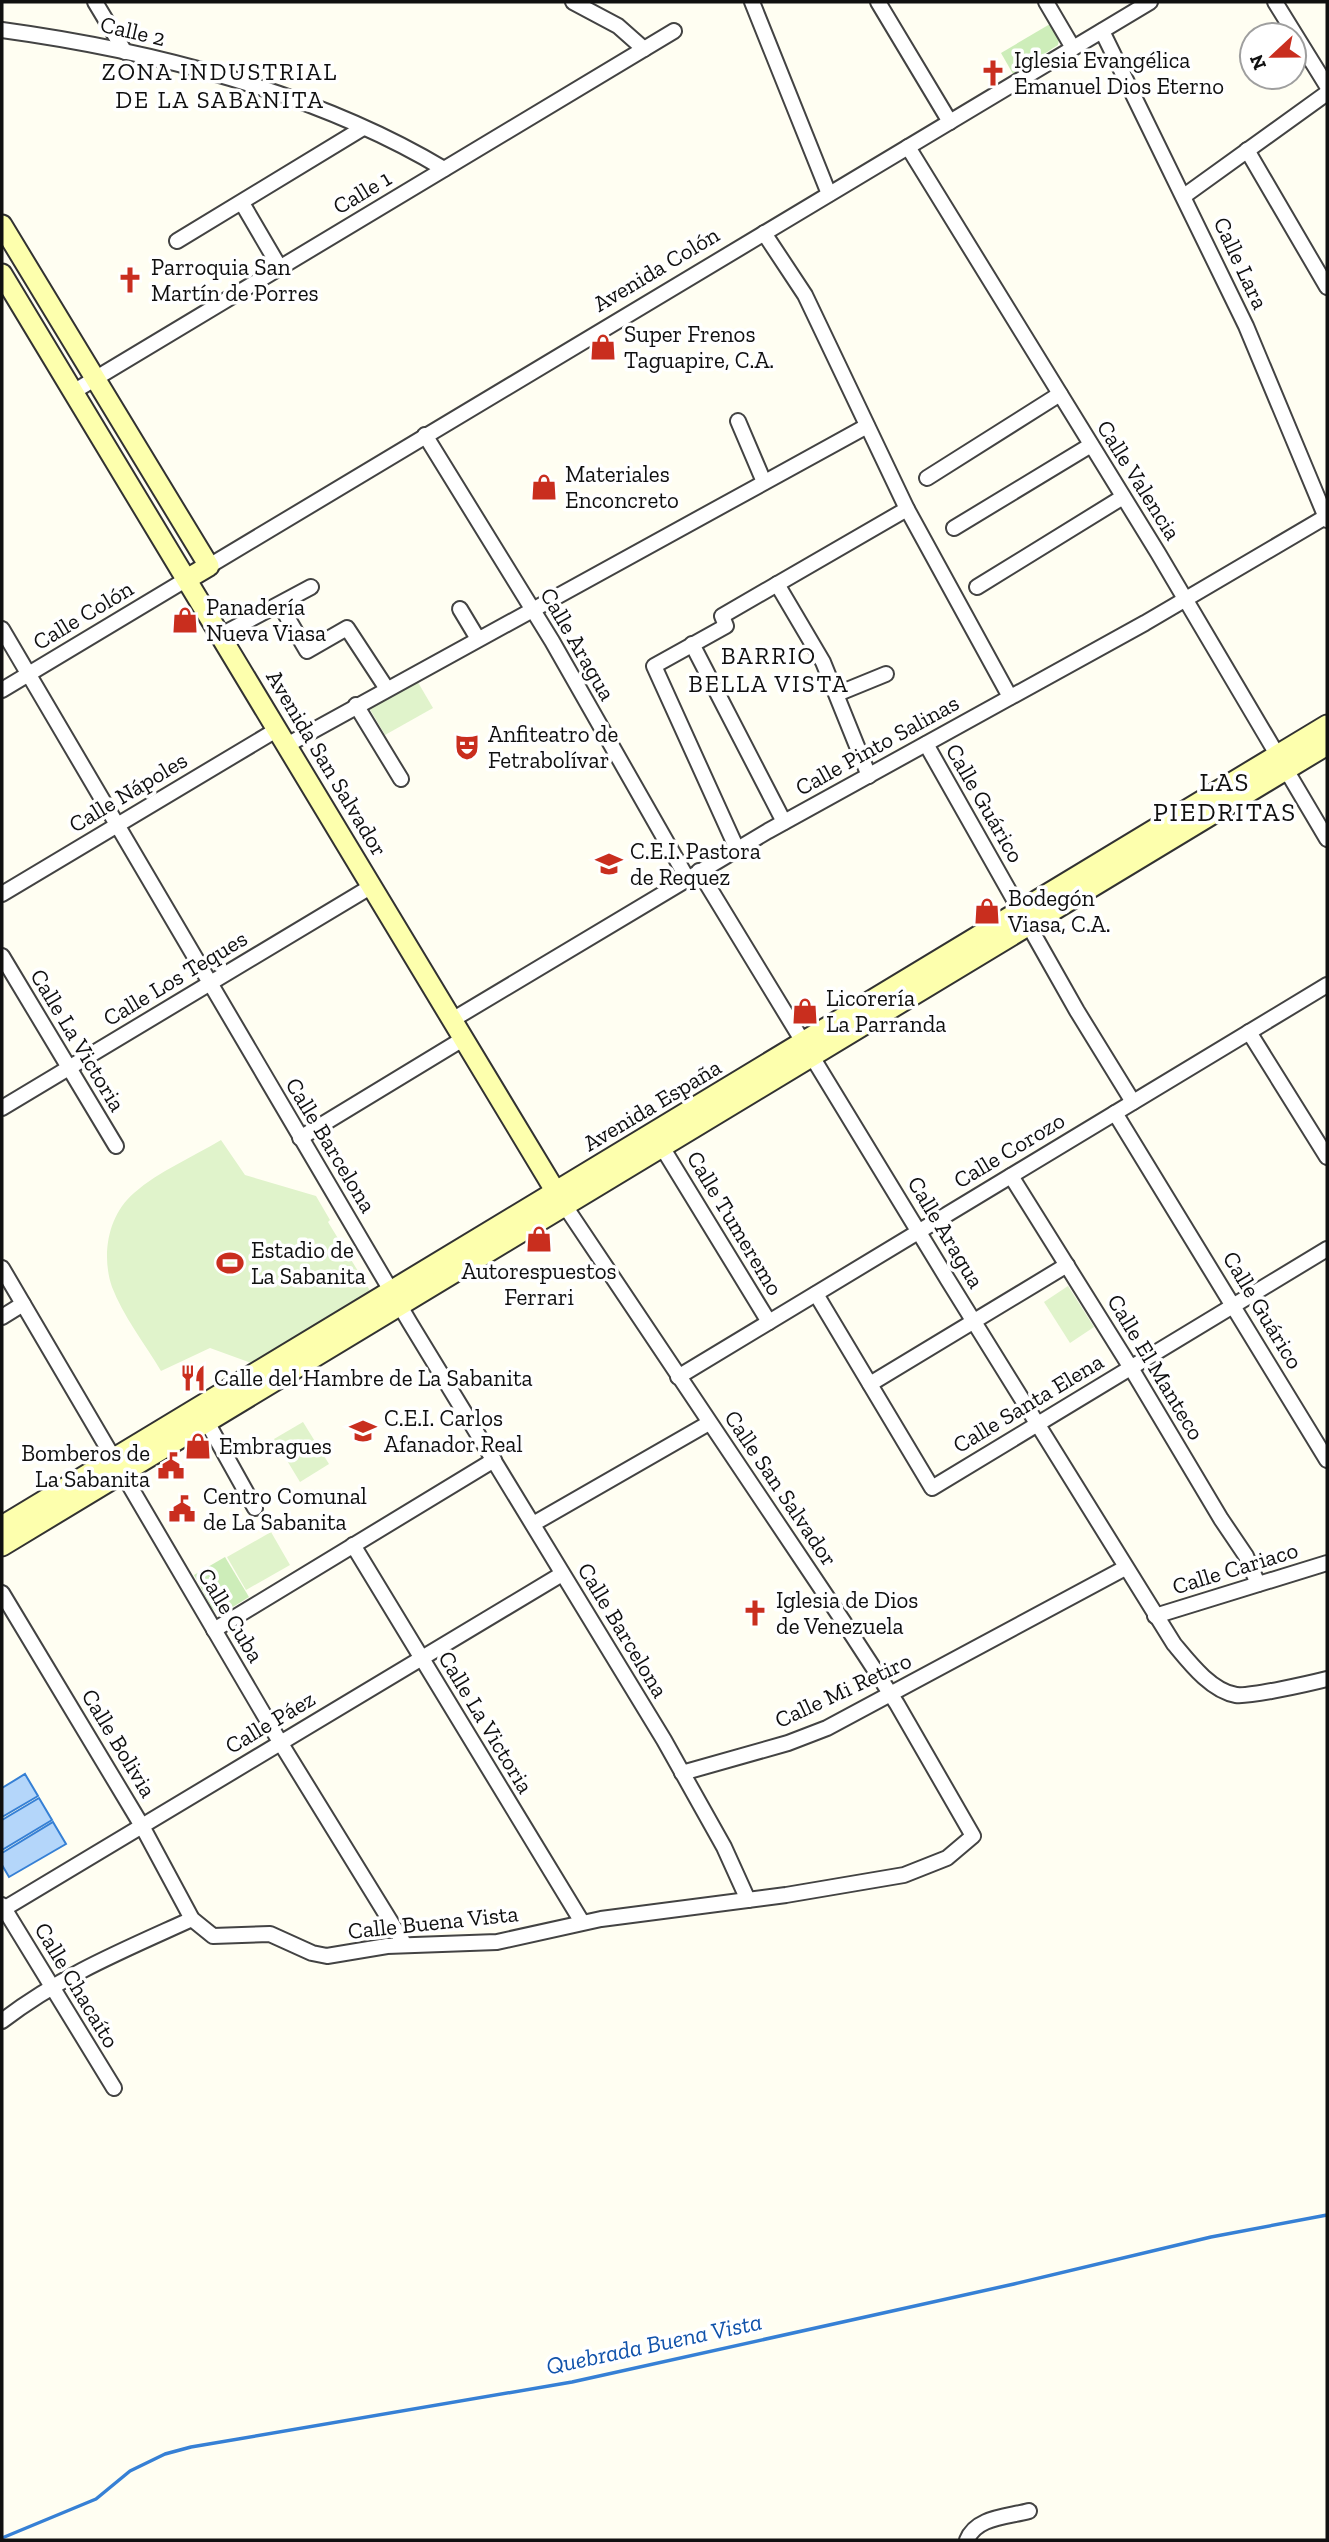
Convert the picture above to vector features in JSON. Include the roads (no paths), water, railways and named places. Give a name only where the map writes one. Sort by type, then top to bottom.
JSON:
[{"type":"main road","points":[[2,225],[208,566]]},
{"type":"main road","name":"Avenida San Salvador","points":[[2,274],[560,1199]]},
{"type":"main road","name":"Avenida Colón","points":[[187,579],[208,566]]},
{"type":"main road","name":"Avenida España","points":[[2,1546],[117,1466],[1281,762],[1327,724]]},
{"type":"main road","name":"Avenida España","points":[[1281,762],[1327,745]]},
{"type":"main road","name":"Avenida España","points":[[560,1199],[662,1147],[809,1049]]},
{"type":"main road","name":"Avenida España","points":[[2,1526],[207,1422],[396,1298]]},
{"type":"street","points":[[95,2],[125,52]]},
{"type":"street","points":[[573,2],[618,26],[644,48]]},
{"type":"street","points":[[752,2],[829,194]]},
{"type":"street","points":[[878,2],[950,122]]},
{"type":"street","points":[[1045,2],[1073,48]]},
{"type":"street","name":"Avenida Colón","points":[[208,566],[1150,2]]},
{"type":"street","points":[[1275,2],[1327,86]]},
{"type":"street","name":"Calle 2","points":[[2,30],[48,36],[125,52],[288,97],[412,150],[444,169]]},
{"type":"street","name":"Calle 1","points":[[74,392],[674,31]]},
{"type":"street","name":"Calle Lara","points":[[1102,31],[1246,326],[1327,518]]},
{"type":"street","points":[[1184,196],[1327,93]]},
{"type":"street","points":[[177,242],[363,128]]},
{"type":"street","name":"Calle Valencia","points":[[908,147],[1091,444],[1327,839]]},
{"type":"street","points":[[1247,150],[1327,287]]},
{"type":"street","points":[[242,203],[280,268]]},
{"type":"street","points":[[764,233],[805,295],[907,509],[1010,697]]},
{"type":"street","points":[[927,478],[1060,394]]},
{"type":"street","points":[[738,421],[764,482]]},
{"type":"street","name":"Calle Nápoles","points":[[2,894],[117,825],[282,737],[387,689],[867,426]]},
{"type":"street","name":"Calle Aragua","points":[[425,436],[693,874],[809,1049],[1155,1616],[1189,1662],[1215,1684],[1236,1695],[1327,1679]]},
{"type":"street","points":[[954,528],[1091,444]]},
{"type":"street","points":[[977,587],[1123,497]]},
{"type":"street","points":[[737,849],[654,666],[726,626],[722,616],[907,509]]},
{"type":"street","name":"Calle Pinto Salinas","points":[[452,1020],[693,874],[1327,518]]},
{"type":"street","name":"Calle Colón","points":[[2,690],[187,579]]},
{"type":"street","points":[[776,584],[823,662],[869,776]]},
{"type":"street","points":[[221,635],[311,587]]},
{"type":"street","points":[[280,605],[307,651],[347,628],[387,689]]},
{"type":"street","points":[[460,609],[478,639]]},
{"type":"street","name":"Calle Barcelona","points":[[2,629],[300,1138],[682,1773],[723,1847],[748,1900]]},
{"type":"street","points":[[692,645],[784,822]]},
{"type":"street","points":[[837,694],[886,674]]},
{"type":"street","points":[[356,705],[401,779]]},
{"type":"street","name":"Calle Guárico","points":[[926,744],[1133,1102]]},
{"type":"street","name":"Calle Los Teques","points":[[2,1108],[372,886]]},
{"type":"street","name":"Calle La Victoria","points":[[2,956],[116,1146]]},
{"type":"street","name":"Calle Corozo","points":[[678,1377],[1327,985]]},
{"type":"street","points":[[1249,1032],[1327,1157]]},
{"type":"street","points":[[300,1138],[463,1039]]},
{"type":"street","name":"Calle Guárico","points":[[1115,1113],[1327,1460]]},
{"type":"street","name":"Calle Tumeremo","points":[[662,1147],[769,1322]]},
{"type":"street","name":"Calle El Manteco","points":[[1011,1176],[1246,1556],[1258,1584]]},
{"type":"street","name":"Calle San Salvador","points":[[560,1199],[891,1695],[973,1836]]},
{"type":"street","name":"Calle Santa Elena","points":[[932,1488],[1327,1249]]},
{"type":"street","points":[[870,1384],[1067,1265]]},
{"type":"street","name":"Calle Cuba","points":[[2,1268],[280,1742],[405,1945]]},
{"type":"street","name":"Calle Tumeremo","points":[[816,1294],[932,1488]]},
{"type":"street","points":[[2,1317],[23,1304]]},
{"type":"street","points":[[207,1422],[255,1508]]},
{"type":"street","points":[[533,1524],[709,1423]]},
{"type":"street","points":[[214,1630],[494,1460]]},
{"type":"street","name":"Calle La Victoria","points":[[353,1545],[582,1922]]},
{"type":"street","name":"Calle Cariaco","points":[[1155,1616],[1327,1563]]},
{"type":"street","name":"Calle Mi Retiro","points":[[682,1773],[807,1736],[891,1695],[1125,1568]]},
{"type":"street","name":"Calle Páez","points":[[2,1908],[562,1574]]},
{"type":"street","name":"Calle Bolivia","points":[[2,1593],[142,1826],[192,1919]]},
{"type":"street","name":"Calle Buena Vista","points":[[192,1919],[213,1936],[270,1934],[321,1956],[405,1945],[496,1942],[582,1922],[875,1881],[917,1871],[947,1858],[973,1836]]},
{"type":"street","name":"Calle Chacaíto","points":[[2,1908],[114,2088]]},
{"type":"street","points":[[2,2021],[50,1986],[192,1919]]},
{"type":"street","points":[[967,2540],[972,2530],[981,2523],[1028,2511]]},
{"type":"water","points":[[25,1774],[38,1796],[2,1817],[2,1788]]},
{"type":"water","points":[[39,1798],[52,1820],[2,1850],[2,1820]]},
{"type":"water","points":[[53,1822],[66,1844],[9,1877],[2,1865],[2,1853]]},
{"type":"waterway","name":"Quebrada Buena Vista","points":[[2,2538],[96,2499],[130,2471],[165,2454],[191,2447],[572,2382],[1014,2284],[1211,2237],[1327,2215]]},
{"type":"place","name":"Iglesia Evangélica Emanuel Dios Eterno","points":[[993,73]]},
{"type":"place","name":"Parroquia San Martín de Porres","points":[[130,280]]},
{"type":"place","name":"Super Frenos Taguapire, C.A.","points":[[603,347]]},
{"type":"place","name":"Materiales Enconcreto","points":[[544,487]]},
{"type":"place","name":"Panadería Nueva Viasa","points":[[185,620]]},
{"type":"place","name":"Anfiteatro de Fetrabolívar","points":[[467,747]]},
{"type":"place","name":"C.E.I. Pastora de Requez","points":[[609,864]]},
{"type":"place","name":"Bodegón Viasa, C.A.","points":[[987,911]]},
{"type":"place","name":"Licorería La Parranda","points":[[805,1011]]},
{"type":"place","name":"Autorespuestos Ferrari","points":[[539,1239]]},
{"type":"place","name":"Estadio de La Sabanita","points":[[230,1263]]},
{"type":"place","name":"Calle del Hambre de La Sabanita","points":[[193,1378]]},
{"type":"place","name":"C.E.I. Carlos Afanador Real","points":[[363,1431]]},
{"type":"place","name":"Embragues","points":[[198,1446]]},
{"type":"place","name":"Bomberos de La Sabanita","points":[[171,1466]]},
{"type":"place","name":"Centro Comunal de La Sabanita","points":[[182,1509]]},
{"type":"place","name":"Iglesia de Dios de Venezuela","points":[[755,1613]]},
{"type":"district","name":"ZONA INDUSTRIAL DE LA SABANITA","points":[[220,86]]},
{"type":"district","name":"BARRIO BELLA VISTA","points":[[769,670]]},
{"type":"district","name":"LAS PIEDRITAS","points":[[1225,797]]}]
